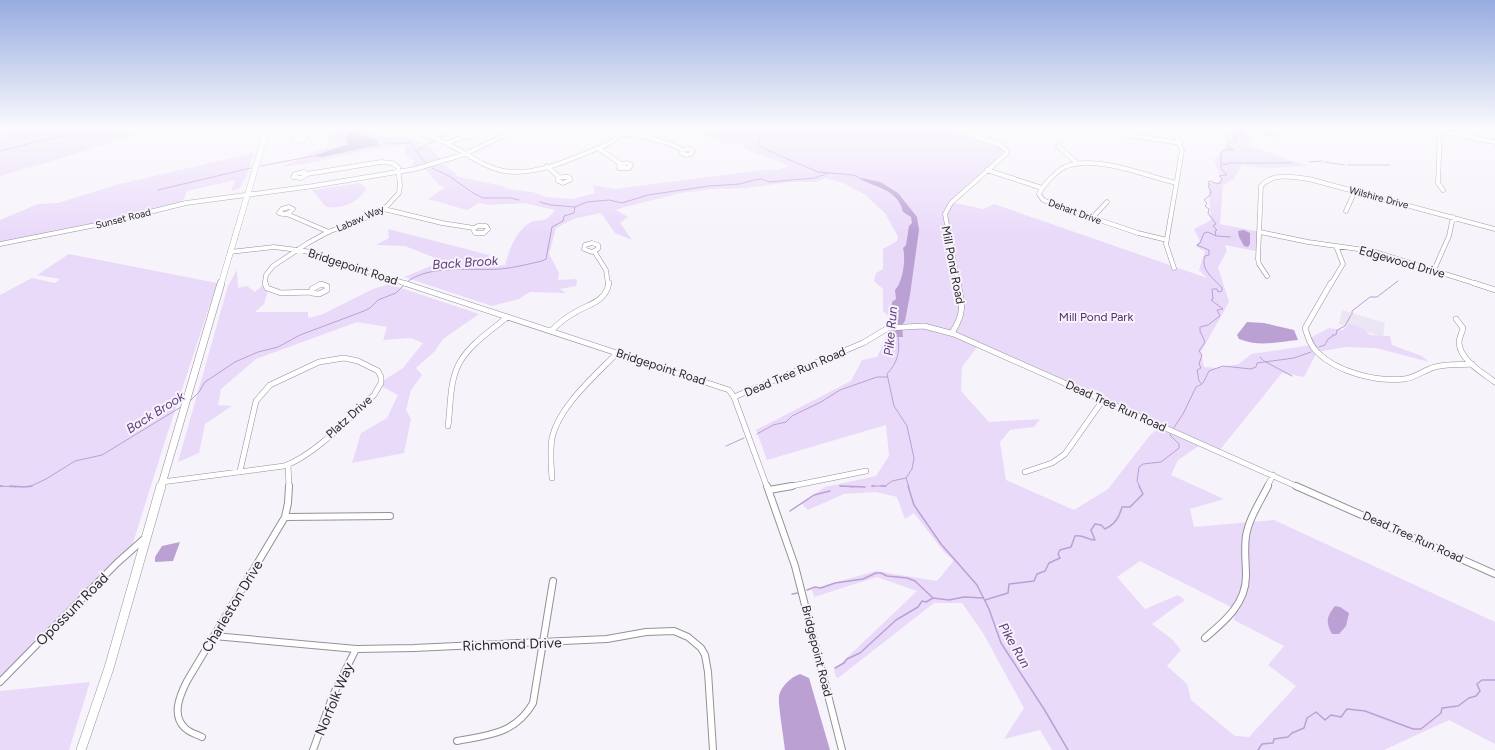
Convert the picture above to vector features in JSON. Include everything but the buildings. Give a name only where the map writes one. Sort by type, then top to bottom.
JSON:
[{"type":"highway","points":[[81,750],[109,668],[162,482],[256,164]]},
{"type":"street","points":[[307,174],[368,164]]},
{"type":"street","points":[[395,164],[398,167],[398,172]]},
{"type":"street","name":"Sunset Road","points":[[0,244],[101,224],[177,205],[314,186],[398,172],[433,164]]},
{"type":"street","points":[[485,164],[506,171],[524,171],[553,164]]},
{"type":"street","name":"Mill Pond Road","points":[[954,334],[953,332],[961,317],[962,306],[945,214],[951,202],[994,164]]},
{"type":"street","name":"Dehart Drive","points":[[1167,240],[1138,233],[1044,201],[1039,194],[1042,188],[1062,170],[1068,166],[1078,164],[1100,165],[1176,183]]},
{"type":"street","points":[[1174,268],[1167,250],[1167,240],[1180,164]]},
{"type":"street","points":[[1439,164],[1438,183],[1443,190]]},
{"type":"street","points":[[547,166],[560,178]]},
{"type":"street","points":[[987,170],[1042,188]]},
{"type":"street","name":"Labaw Way","points":[[311,292],[295,294],[279,293],[268,288],[265,281],[267,273],[271,268],[298,249],[329,232],[384,209],[394,201],[401,187],[398,172]]},
{"type":"street","name":"Wilshire Drive","points":[[1267,276],[1259,264],[1261,186],[1266,180],[1282,177],[1300,177],[1495,229]]},
{"type":"street","points":[[1346,211],[1355,191]]},
{"type":"street","points":[[1092,218],[1107,202]]},
{"type":"street","points":[[384,209],[442,223],[474,228]]},
{"type":"street","points":[[287,214],[329,232]]},
{"type":"street","points":[[1434,270],[1448,236],[1453,217]]},
{"type":"street","name":"Edgewood Drive","points":[[1260,232],[1372,251],[1495,290]]},
{"type":"street","points":[[1336,246],[1343,264],[1305,328],[1307,339],[1322,356],[1348,370],[1368,377],[1383,379],[1410,378],[1442,366],[1472,364]]},
{"type":"street","name":"Bridgepoint Road","points":[[230,252],[267,247],[298,249],[729,390],[734,397],[769,490],[799,580],[842,750]]},
{"type":"street","points":[[551,331],[564,318],[603,298],[608,290],[606,269],[594,251]]},
{"type":"street","points":[[448,426],[454,382],[460,362],[468,351],[507,317]]},
{"type":"street","points":[[1456,319],[1463,328],[1459,342],[1460,349],[1472,364],[1495,382]]},
{"type":"street","name":"Dead Tree Run Road","points":[[734,397],[863,343],[889,328],[928,327],[954,334],[1495,574]]},
{"type":"street","points":[[552,478],[551,448],[553,434],[557,424],[567,408],[617,353]]},
{"type":"street","name":"Platz Drive","points":[[162,482],[240,471],[288,464],[301,459],[374,395],[381,383],[381,377],[378,371],[354,360],[339,358],[319,362],[270,385],[256,401],[240,471]]},
{"type":"street","points":[[1025,472],[1052,463],[1065,454],[1103,400]]},
{"type":"street","name":"Charleston Drive","points":[[202,736],[192,733],[183,726],[178,709],[180,696],[187,681],[285,516],[290,503],[288,464]]},
{"type":"street","points":[[769,490],[866,471]]},
{"type":"street","points":[[1205,638],[1224,623],[1236,607],[1243,592],[1246,584],[1246,536],[1273,475]]},
{"type":"street","points":[[285,516],[390,516]]},
{"type":"street","name":"Opossum Road","points":[[0,682],[117,563],[147,537]]},
{"type":"street","points":[[458,741],[507,730],[523,720],[529,713],[533,703],[553,581]]},
{"type":"street","name":"Richmond Drive","points":[[214,636],[356,649],[543,643],[607,639],[666,630],[674,631],[688,636],[701,648],[707,660],[713,750]]},
{"type":"street","name":"Norfolk Way","points":[[313,750],[333,695],[356,649]]},
{"type":"shaded area","points":[[1342,310],[1385,323],[1383,337],[1339,324]]},
{"type":"green space","points":[[0,164],[41,164],[0,176]]},
{"type":"green space","points":[[206,164],[250,164],[246,177],[239,189],[231,191],[235,180],[187,191],[181,205],[0,244],[0,220],[38,204],[58,203],[119,184]]},
{"type":"green space","points":[[288,164],[304,164],[297,165],[281,167]]},
{"type":"green space","name":"Mill Pond Park","points":[[412,164],[445,165],[459,177],[503,186],[507,189],[533,192],[546,197],[572,199],[595,193],[593,185],[615,189],[769,169],[777,170],[790,166],[785,164],[991,164],[950,202],[983,209],[994,204],[1207,278],[1199,270],[1205,251],[1195,246],[1200,241],[1194,229],[1211,220],[1208,183],[1218,182],[1221,179],[1215,164],[1302,164],[1308,166],[1260,168],[1242,165],[1234,179],[1223,185],[1220,224],[1260,232],[1260,252],[1225,245],[1227,251],[1218,267],[1229,302],[1201,352],[1204,367],[1218,368],[1239,364],[1251,354],[1312,345],[1308,339],[1329,328],[1343,330],[1349,324],[1361,327],[1370,335],[1390,336],[1392,345],[1422,356],[1429,362],[1376,348],[1346,347],[1317,352],[1304,377],[1282,373],[1219,451],[1199,442],[1199,446],[1178,460],[1171,475],[1224,499],[1190,509],[1194,527],[1274,520],[1495,622],[1495,744],[1449,720],[1384,750],[1052,750],[1040,730],[1004,739],[1024,708],[983,633],[962,603],[934,603],[838,678],[836,677],[834,670],[917,591],[877,577],[814,597],[812,589],[876,571],[937,581],[953,560],[944,552],[914,513],[905,519],[897,497],[876,492],[844,494],[808,510],[801,503],[825,487],[876,476],[889,456],[886,425],[767,460],[756,430],[851,381],[862,360],[877,357],[885,341],[891,318],[883,311],[883,289],[874,281],[876,273],[883,269],[883,249],[897,241],[898,237],[885,213],[864,194],[843,183],[825,178],[816,182],[791,182],[746,188],[712,189],[681,193],[616,210],[628,217],[620,223],[632,240],[615,233],[601,213],[573,219],[556,228],[549,254],[559,273],[558,280],[576,279],[576,286],[560,289],[566,293],[530,292],[519,299],[492,306],[404,277],[443,261],[405,246],[376,245],[389,238],[388,229],[489,255],[490,267],[505,265],[508,254],[519,232],[532,222],[544,220],[555,210],[524,203],[488,205],[479,203],[467,210],[428,199],[445,187],[440,186],[422,166],[411,166]],"holes":[[[980,343],[1161,427],[1151,434],[1108,489],[1074,510],[1006,480],[1000,442],[1010,430],[1034,427],[1040,419],[989,422],[961,391],[962,367]],[[1140,561],[1235,609],[1234,620],[1284,646],[1268,665],[1296,686],[1249,737],[1235,736],[1191,700],[1187,684],[1167,666],[1181,650],[1173,640],[1152,624],[1185,600],[1178,595],[1145,609],[1117,577]]]},
{"type":"green space","points":[[359,183],[364,186],[366,190],[362,195],[354,202],[338,207],[326,207],[312,190]]},
{"type":"green space","points":[[69,254],[217,283],[132,546],[0,680],[0,295],[32,278],[55,283],[60,279],[37,275]]},
{"type":"green space","points":[[237,270],[238,288],[247,286],[255,292],[266,282],[269,287],[264,304],[255,312],[308,312],[308,318],[321,315],[373,289],[389,284],[479,314],[443,339],[435,351],[416,368],[422,375],[411,390],[406,410],[411,419],[404,453],[352,463],[361,433],[387,418],[398,395],[381,386],[384,380],[403,368],[423,343],[411,338],[383,340],[387,327],[357,322],[256,359],[221,389],[218,405],[232,406],[205,424],[199,453],[178,462],[228,286]]},
{"type":"green space","points":[[90,682],[69,750],[0,750],[0,691]]},
{"type":"water","points":[[857,177],[880,182],[898,193],[917,217],[919,230],[910,295],[905,321],[902,325],[903,337],[886,337],[890,327],[892,302],[896,299],[895,290],[902,276],[904,258],[903,248],[906,245],[909,226],[912,223],[911,217],[903,212],[900,204],[891,193]]},
{"type":"water","points":[[1244,230],[1250,233],[1250,244],[1248,247],[1244,246],[1239,237],[1238,231]]},
{"type":"water","points":[[1247,322],[1264,323],[1294,330],[1298,340],[1275,343],[1254,343],[1239,339],[1237,335]]},
{"type":"water","points":[[180,542],[173,561],[155,562],[155,557],[162,546]]},
{"type":"water","points":[[1335,606],[1340,607],[1349,613],[1346,626],[1339,634],[1332,634],[1328,626],[1330,613]]},
{"type":"water","points":[[800,674],[809,678],[830,750],[785,750],[779,696],[787,682]]},
{"type":"waterway","points":[[261,166],[271,164]]},
{"type":"waterway","name":"Pike Run","points":[[799,164],[818,172],[853,175],[858,177]]},
{"type":"waterway","points":[[1173,429],[1183,414],[1196,387],[1202,384],[1199,381],[1197,370],[1201,368],[1199,364],[1202,355],[1199,351],[1205,342],[1200,331],[1200,327],[1208,325],[1220,316],[1217,310],[1223,309],[1211,300],[1213,299],[1212,289],[1217,289],[1218,292],[1222,291],[1222,288],[1208,273],[1204,265],[1205,256],[1209,255],[1209,250],[1197,245],[1200,243],[1204,233],[1208,232],[1216,236],[1215,231],[1217,230],[1213,226],[1216,224],[1208,213],[1209,209],[1205,206],[1207,203],[1204,200],[1210,195],[1211,191],[1208,186],[1210,185],[1208,182],[1211,181],[1217,184],[1220,183],[1222,179],[1219,176],[1227,175],[1221,168],[1221,164]]},
{"type":"waterway","points":[[1222,164],[1227,164]]},
{"type":"waterway","points":[[1338,164],[1345,165]]},
{"type":"waterway","points":[[1348,165],[1390,165]]},
{"type":"waterway","points":[[158,190],[251,168]]},
{"type":"waterway","points":[[432,168],[449,176],[473,193],[483,198],[511,198],[519,200]]},
{"type":"waterway","name":"Back Brook","points":[[575,207],[587,202],[609,200],[622,203],[648,195],[709,186],[740,184],[762,179],[769,182],[815,178],[828,173]]},
{"type":"waterway","points":[[540,202],[551,205],[575,207]]},
{"type":"waterway","name":"Back Brook","points":[[407,282],[416,276],[439,271],[500,269],[542,261],[546,259],[552,227],[563,221],[564,216],[574,213],[575,207]]},
{"type":"waterway","points":[[1217,236],[1230,237]]},
{"type":"waterway","points":[[1352,314],[1352,311],[1370,297],[1377,297],[1398,281]]},
{"type":"waterway","name":"Back Brook","points":[[189,402],[199,392],[205,382],[235,362],[258,352],[278,347],[300,335],[364,311],[370,308],[378,300],[396,293],[403,286]]},
{"type":"waterway","points":[[1319,347],[1325,345],[1328,339],[1333,336],[1332,335],[1336,335],[1337,330],[1345,326],[1351,315]]},
{"type":"waterway","name":"Pike Run","points":[[898,336],[899,347],[896,361],[887,374],[894,406],[907,426],[914,458],[912,469],[906,478]]},
{"type":"waterway","points":[[1266,362],[1294,358],[1311,352]]},
{"type":"waterway","points":[[1260,357],[1266,362]]},
{"type":"waterway","points":[[1203,383],[1209,371],[1223,366],[1251,369],[1256,367],[1257,363],[1266,362]]},
{"type":"waterway","points":[[1266,362],[1292,376]]},
{"type":"waterway","points":[[757,434],[773,425],[786,422],[792,416],[821,402],[840,390],[877,377],[887,377]]},
{"type":"waterway","name":"Back Brook","points":[[31,486],[46,479],[75,461],[102,455],[181,407]]},
{"type":"waterway","points":[[1140,487],[1137,481],[1139,467],[1143,464],[1161,462],[1179,448],[1179,444],[1170,435],[1172,432]]},
{"type":"waterway","points":[[726,446],[744,438]]},
{"type":"waterway","points":[[885,486],[892,481],[906,478]]},
{"type":"waterway","name":"Pike Run","points":[[906,478],[909,487]]},
{"type":"waterway","name":"Back Brook","points":[[2,486],[0,486],[16,487]]},
{"type":"waterway","name":"Back Brook","points":[[10,486],[31,486]]},
{"type":"waterway","points":[[854,487],[840,486],[865,487]]},
{"type":"waterway","points":[[872,486],[885,486]]},
{"type":"waterway","name":"Pike Run","points":[[908,486],[914,505],[941,544],[977,585],[989,609],[1001,643],[1044,709],[1068,750]]},
{"type":"waterway","points":[[985,600],[1008,593],[1009,584],[1034,581],[1037,574],[1045,571],[1049,563],[1060,558],[1058,554],[1060,550],[1071,547],[1075,536],[1095,540],[1091,530],[1095,524],[1101,525],[1105,529],[1114,523],[1122,507],[1130,507],[1143,494],[1139,486]]},
{"type":"waterway","points":[[790,511],[814,495],[830,491]]},
{"type":"waterway","points":[[807,590],[815,587],[821,588],[835,583],[863,579],[876,573],[881,573],[887,576],[907,578],[915,581],[933,598]]},
{"type":"waterway","points":[[792,594],[798,593]]},
{"type":"waterway","points":[[933,598],[949,600],[964,597],[983,598]]},
{"type":"waterway","points":[[835,668],[844,663],[847,659],[860,653],[896,620],[918,607],[922,601],[926,602],[933,598]]},
{"type":"waterway","points":[[1258,750],[1262,744],[1273,743],[1274,739],[1288,737],[1292,733],[1304,728],[1307,718],[1316,712],[1325,720],[1331,715],[1341,717],[1347,709],[1365,711],[1413,729],[1421,729],[1441,713],[1442,708],[1458,706],[1469,698],[1476,696],[1480,691],[1477,684],[1482,680],[1495,680]]}]
